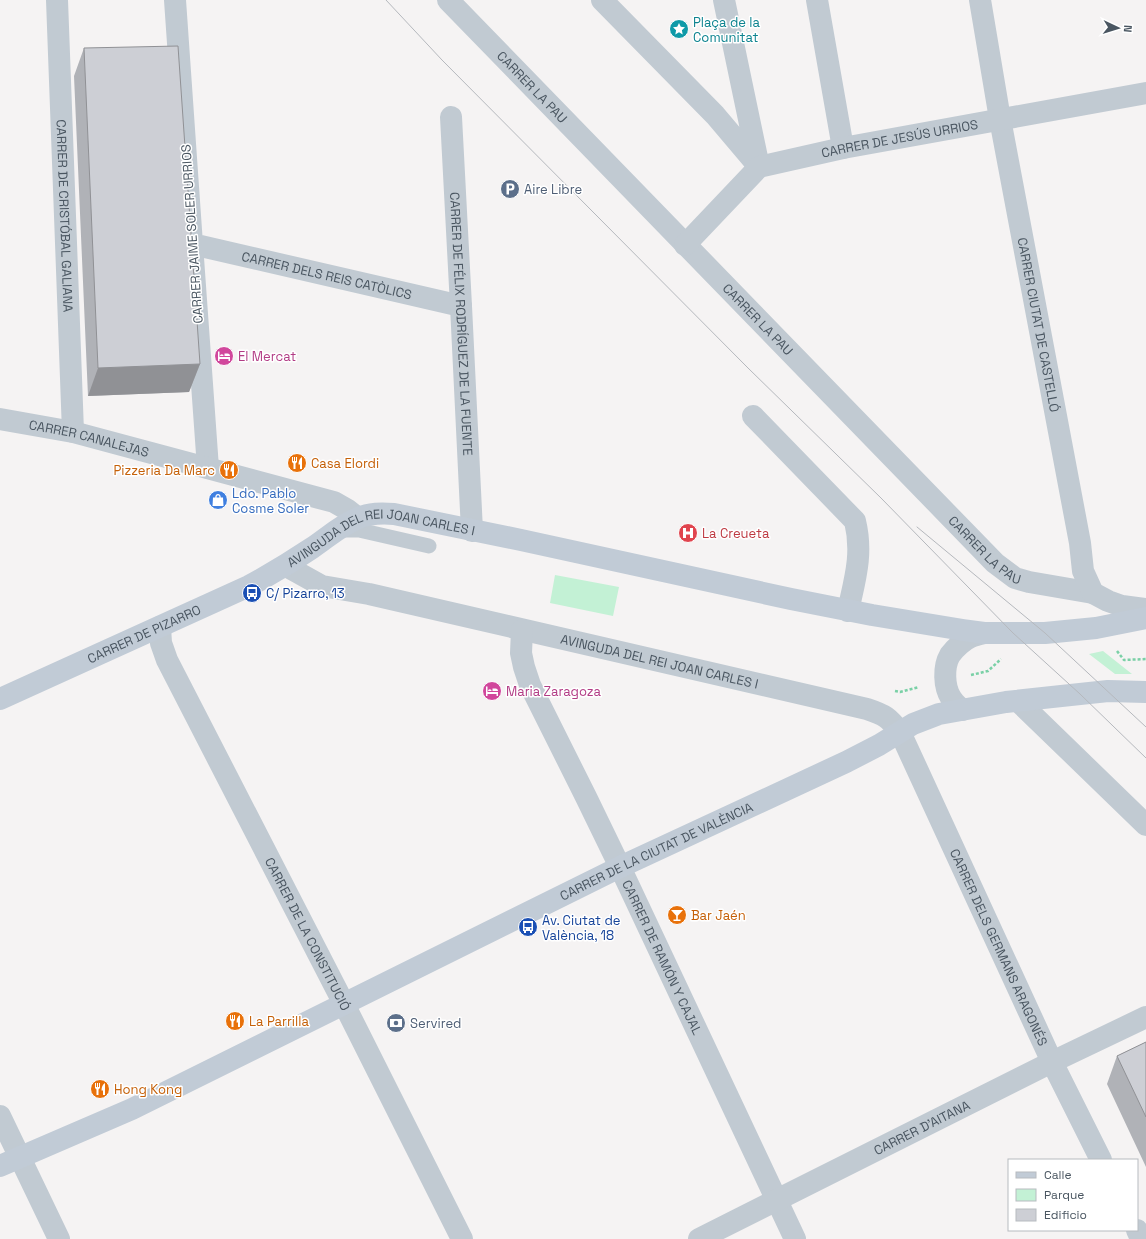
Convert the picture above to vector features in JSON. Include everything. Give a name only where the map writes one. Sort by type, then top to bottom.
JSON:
[{"type":"main road","name":"AVINGUDA DEL REI JOAN CARLES I","points":[[286,566],[358,518],[376,513],[394,514],[522,540],[848,611],[946,628],[984,633],[1045,633],[1096,628],[1146,618]]},
{"type":"main road","name":"CARRER DE PIZARRO","points":[[0,699],[249,586],[286,566]]},
{"type":"main road","points":[[900,732],[926,718],[962,710],[1018,701],[1108,691],[1146,692]]},
{"type":"main road","name":"CARRER DE LA CIUTAT DE VALÈNCIA","points":[[0,1166],[132,1109],[620,867],[846,762],[900,732]]},
{"type":"street","name":"CARRER DE CRISTÓBAL GALIANA","points":[[57,0],[73,432]]},
{"type":"street","name":"CARRER JAIME SOLER URRIOS","points":[[175,0],[208,468]]},
{"type":"street","name":"CARRER LA PAU","points":[[448,0],[995,563],[1015,578],[1029,582],[1093,593]]},
{"type":"street","points":[[602,0],[715,115],[759,167]]},
{"type":"street","points":[[724,0],[759,167]]},
{"type":"street","points":[[817,0],[843,148]]},
{"type":"street","name":"CARRER CIUTAT DE CASTELLÓ","points":[[980,0],[1000,119],[1080,543],[1083,571],[1093,593]]},
{"type":"street","name":"CARRER DE JESÚS URRIOS","points":[[759,167],[843,148],[1146,93]]},
{"type":"street","name":"CARRER DE FÉLIX RODRÍGUEZ DE LA FUENTE","points":[[451,117],[472,531]]},
{"type":"street","points":[[685,245],[759,167]]},
{"type":"street","name":"CARRER DELS REIS CATÒLICS","points":[[192,244],[461,306]]},
{"type":"street","points":[[753,416],[855,521],[859,548],[857,568],[848,611]]},
{"type":"street","name":"CARRER CANALEJAS","points":[[0,419],[73,432],[334,502],[358,518]]},
{"type":"street","name":"AVINGUDA DEL REI JOAN CARLES I","points":[[286,566],[322,586],[369,594],[867,709],[882,714],[892,722],[900,732]]},
{"type":"street","points":[[1093,593],[1122,606],[1146,609]]},
{"type":"street","name":"CARRER DE LA CONSTITUCIÓ","points":[[160,627],[161,643],[167,660],[344,1004],[462,1239]]},
{"type":"street","name":"CARRER DE RAMÓN Y CAJAL","points":[[522,630],[521,653],[530,685],[620,867],[795,1239]]},
{"type":"street","name":"AVINGUDA DEL REI JOAN CARLES I","points":[[945,681],[946,668],[950,656],[962,642],[972,636],[984,633]]},
{"type":"street","points":[[945,681],[950,697],[962,710]]},
{"type":"street","points":[[1018,701],[1146,825]]},
{"type":"street","name":"CARRER DELS GERMANS ARAGONÉS","points":[[900,732],[1052,1062],[1100,1159]]},
{"type":"street","name":"CARRER D'AITANA","points":[[699,1239],[1052,1062],[1146,1017]]},
{"type":"street","points":[[0,1116],[59,1239]]},
{"type":"lane","points":[[338,530],[359,530],[429,546]]},
{"type":"path","points":[[892,690],[900,692],[988,671],[1030,633]]},
{"type":"path","points":[[1116,650],[1124,660],[1146,659]]},
{"type":"green space","points":[[555,575],[619,587],[613,616],[550,603]]},
{"type":"green space","points":[[1103,651],[1132,674],[1115,674],[1089,654]]},
{"type":"building","points":[[178,46],[200,364],[98,368],[84,48]]},
{"type":"building","points":[[1146,1042],[1146,1117],[1117,1056]]},
{"type":"tram line","points":[[386,0],[442,60],[748,368],[881,498],[1013,633],[1080,694],[1146,758]]},
{"type":"tram line","points":[[917,527],[1045,633],[1146,727]]},
{"type":"place","name":"Plaça de la Comunitat","points":[[679,29]]},
{"type":"place","name":"Aire Libre","points":[[510,189]]},
{"type":"place","name":"El Mercat","points":[[224,356]]},
{"type":"place","name":"Casa Elordi","points":[[297,463]]},
{"type":"place","name":"Pizzeria Da Marc","points":[[229,470]]},
{"type":"place","name":"Ldo. Pablo Cosme Soler","points":[[218,500]]},
{"type":"place","name":"La Creueta","points":[[688,533]]},
{"type":"place","name":"C/ Pizarro, 13","points":[[252,593]]},
{"type":"place","name":"Maria Zaragoza","points":[[492,691]]},
{"type":"place","name":"Bar Jaén","points":[[677,915]]},
{"type":"place","name":"Av. Ciutat de València, 18","points":[[528,927]]},
{"type":"place","name":"La Parrilla","points":[[235,1021]]},
{"type":"place","name":"Servired","points":[[396,1023]]},
{"type":"place","name":"Hong Kong","points":[[100,1089]]}]
